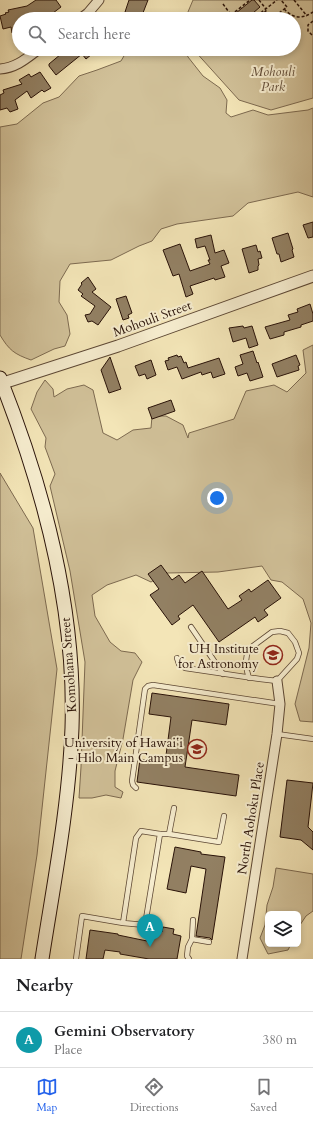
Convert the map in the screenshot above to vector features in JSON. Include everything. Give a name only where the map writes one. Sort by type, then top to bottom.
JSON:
[{"type":"main road","name":"Komohana Street","points":[[1,382],[24,442],[38,488],[63,597],[69,640],[72,727],[68,778],[66,801],[42,959]]},
{"type":"street","points":[[89,12],[99,0]]},
{"type":"street","points":[[0,69],[17,64],[29,56]]},
{"type":"street","name":"Mohouli Street","points":[[1,382],[118,346],[313,276]]},
{"type":"street","name":"North Aohoku Place","points":[[242,959],[277,734],[280,704],[277,681]]},
{"type":"lane","points":[[191,627],[223,674]]},
{"type":"lane","points":[[177,658],[179,664],[185,668],[249,678],[277,681],[298,659],[299,653],[295,642],[288,633],[280,631],[272,632],[253,646],[247,654],[246,661],[246,671],[249,678]]},
{"type":"lane","points":[[136,788],[132,781],[145,689],[148,686],[153,685],[280,704]]},
{"type":"lane","points":[[277,734],[313,739]]},
{"type":"lane","points":[[169,834],[174,808]]},
{"type":"lane","points":[[123,924],[136,838],[141,831],[219,842],[224,816]]},
{"type":"lane","points":[[76,959],[82,916],[123,924],[145,925],[160,834]]},
{"type":"lane","points":[[189,959],[187,952],[192,939],[193,920]]},
{"type":"lane","points":[[192,939],[209,942]]},
{"type":"path","points":[[235,12],[250,0]]},
{"type":"path","points":[[259,0],[266,11],[265,12]]},
{"type":"path","points":[[261,12],[277,0]]},
{"type":"path","points":[[280,12],[287,7],[282,1],[285,0]]},
{"type":"path","points":[[294,0],[307,16]]},
{"type":"path","points":[[223,4],[229,12]]},
{"type":"path","points":[[284,9],[287,12]]},
{"type":"path","points":[[301,17],[307,16],[313,12]]},
{"type":"path","points":[[313,21],[308,25],[308,30],[313,36]]},
{"type":"green space","name":"Mohouli Park","points":[[193,0],[313,0],[313,98],[271,110],[239,100],[199,56],[301,56],[301,12],[188,12]]},
{"type":"green space","points":[[124,56],[188,56],[203,76],[220,88],[227,100],[226,113],[231,117],[253,110],[268,115],[308,110],[313,108],[313,197],[298,192],[248,203],[233,216],[177,224],[161,229],[152,241],[111,260],[70,264],[60,281],[59,302],[67,315],[70,334],[65,346],[54,349],[31,360],[12,351],[0,335],[0,127],[17,124],[43,103],[59,97],[79,76],[121,61]]},
{"type":"green space","points":[[313,345],[313,722],[300,721],[295,704],[309,648],[311,623],[303,599],[282,582],[271,580],[262,566],[218,572],[167,573],[151,582],[136,575],[107,585],[92,595],[95,616],[110,642],[121,651],[135,653],[142,662],[133,680],[123,739],[115,771],[115,787],[123,792],[121,798],[106,795],[92,798],[79,798],[85,662],[70,571],[50,486],[55,474],[45,447],[46,438],[31,409],[37,392],[45,380],[53,389],[54,397],[67,389],[84,385],[93,390],[103,433],[117,440],[133,430],[151,428],[152,416],[166,416],[183,425],[188,438],[189,433],[234,419],[246,391],[274,385],[287,392],[306,373],[303,350]]},
{"type":"green space","points":[[0,473],[33,528],[57,669],[37,855],[21,959],[0,959]]},
{"type":"green space","points":[[276,868],[313,874],[313,911],[306,916],[301,924],[301,911],[266,911],[273,887]]},
{"type":"green space","points":[[265,925],[265,947],[290,947],[288,950],[268,954],[260,938]]},
{"type":"building","points":[[36,0],[56,0],[61,7],[54,12],[12,12],[12,33],[11,27],[3,29],[0,16],[9,12],[8,10],[27,6]]},
{"type":"building","points":[[129,0],[148,0],[143,12],[125,12]]},
{"type":"building","points":[[252,0],[254,0],[260,7],[254,12],[237,12]]},
{"type":"building","points":[[59,56],[80,56],[56,75],[49,64]]},
{"type":"building","points":[[40,72],[51,88],[44,92],[42,90],[31,98],[27,91],[15,100],[18,109],[10,112],[7,108],[0,110],[0,95],[4,93],[3,90],[22,84],[19,80],[29,74],[31,77]]},
{"type":"building","points":[[313,222],[313,237],[308,238],[303,225]]},
{"type":"building","points":[[288,233],[294,257],[281,262],[272,238]]},
{"type":"building","points":[[211,235],[215,253],[224,250],[229,263],[221,266],[225,277],[215,280],[214,278],[190,286],[193,294],[186,297],[179,274],[173,276],[163,250],[180,244],[190,271],[210,264],[205,246],[197,248],[195,239]]},
{"type":"building","points":[[256,245],[262,258],[258,259],[258,270],[249,273],[242,249]]},
{"type":"building","points":[[88,277],[96,289],[92,292],[111,307],[98,325],[92,321],[88,322],[85,315],[90,314],[95,306],[81,296],[83,294],[78,290],[82,284],[81,283]]},
{"type":"building","points":[[126,296],[132,313],[128,315],[129,318],[123,320],[116,299]]},
{"type":"building","points":[[310,304],[313,314],[313,321],[301,325],[301,327],[284,332],[284,335],[270,339],[265,327],[290,320],[288,315],[298,312],[297,309]]},
{"type":"building","points":[[243,326],[244,328],[252,326],[258,345],[249,348],[246,338],[233,342],[229,328]]},
{"type":"building","points":[[253,351],[263,377],[250,381],[247,373],[238,376],[235,367],[243,364],[240,355]]},
{"type":"building","points":[[177,355],[178,357],[181,356],[184,363],[186,362],[188,368],[219,358],[225,374],[213,378],[211,372],[202,375],[201,372],[182,379],[177,367],[168,370],[165,361],[169,360],[168,358]]},
{"type":"building","points":[[296,355],[300,365],[298,366],[299,370],[277,377],[272,364]]},
{"type":"building","points":[[110,357],[121,389],[109,393],[101,370]]},
{"type":"building","points":[[151,360],[156,375],[147,379],[145,374],[139,376],[135,366]]},
{"type":"building","points":[[171,400],[175,411],[152,419],[148,408]]},
{"type":"building","points":[[161,565],[172,580],[179,575],[185,583],[202,571],[228,609],[242,600],[239,596],[249,589],[251,592],[268,580],[281,598],[264,610],[268,615],[258,622],[255,617],[219,642],[193,605],[178,616],[180,619],[172,625],[150,595],[159,589],[148,574]]},
{"type":"building","points":[[152,693],[229,704],[226,725],[192,720],[185,767],[239,775],[236,796],[137,782],[140,759],[165,763],[171,717],[149,714]]},
{"type":"building","points":[[287,780],[313,783],[308,827],[313,832],[313,850],[301,840],[280,837]]},
{"type":"building","points":[[175,847],[201,852],[201,854],[225,857],[212,940],[210,938],[196,936],[206,869],[191,866],[186,893],[167,889]]},
{"type":"building","points":[[163,927],[174,929],[173,934],[181,936],[177,959],[149,959],[105,950],[103,959],[86,959],[90,930],[118,934],[147,941],[149,929],[162,932]]},
{"type":"place","name":"UH Institute for Astronomy","points":[[273,655]]},
{"type":"place","name":"University of Hawaiʻi - Hilo Main Campus","points":[[197,749]]},
{"type":"place","name":"Gemini Observatory","points":[[150,947]]}]
